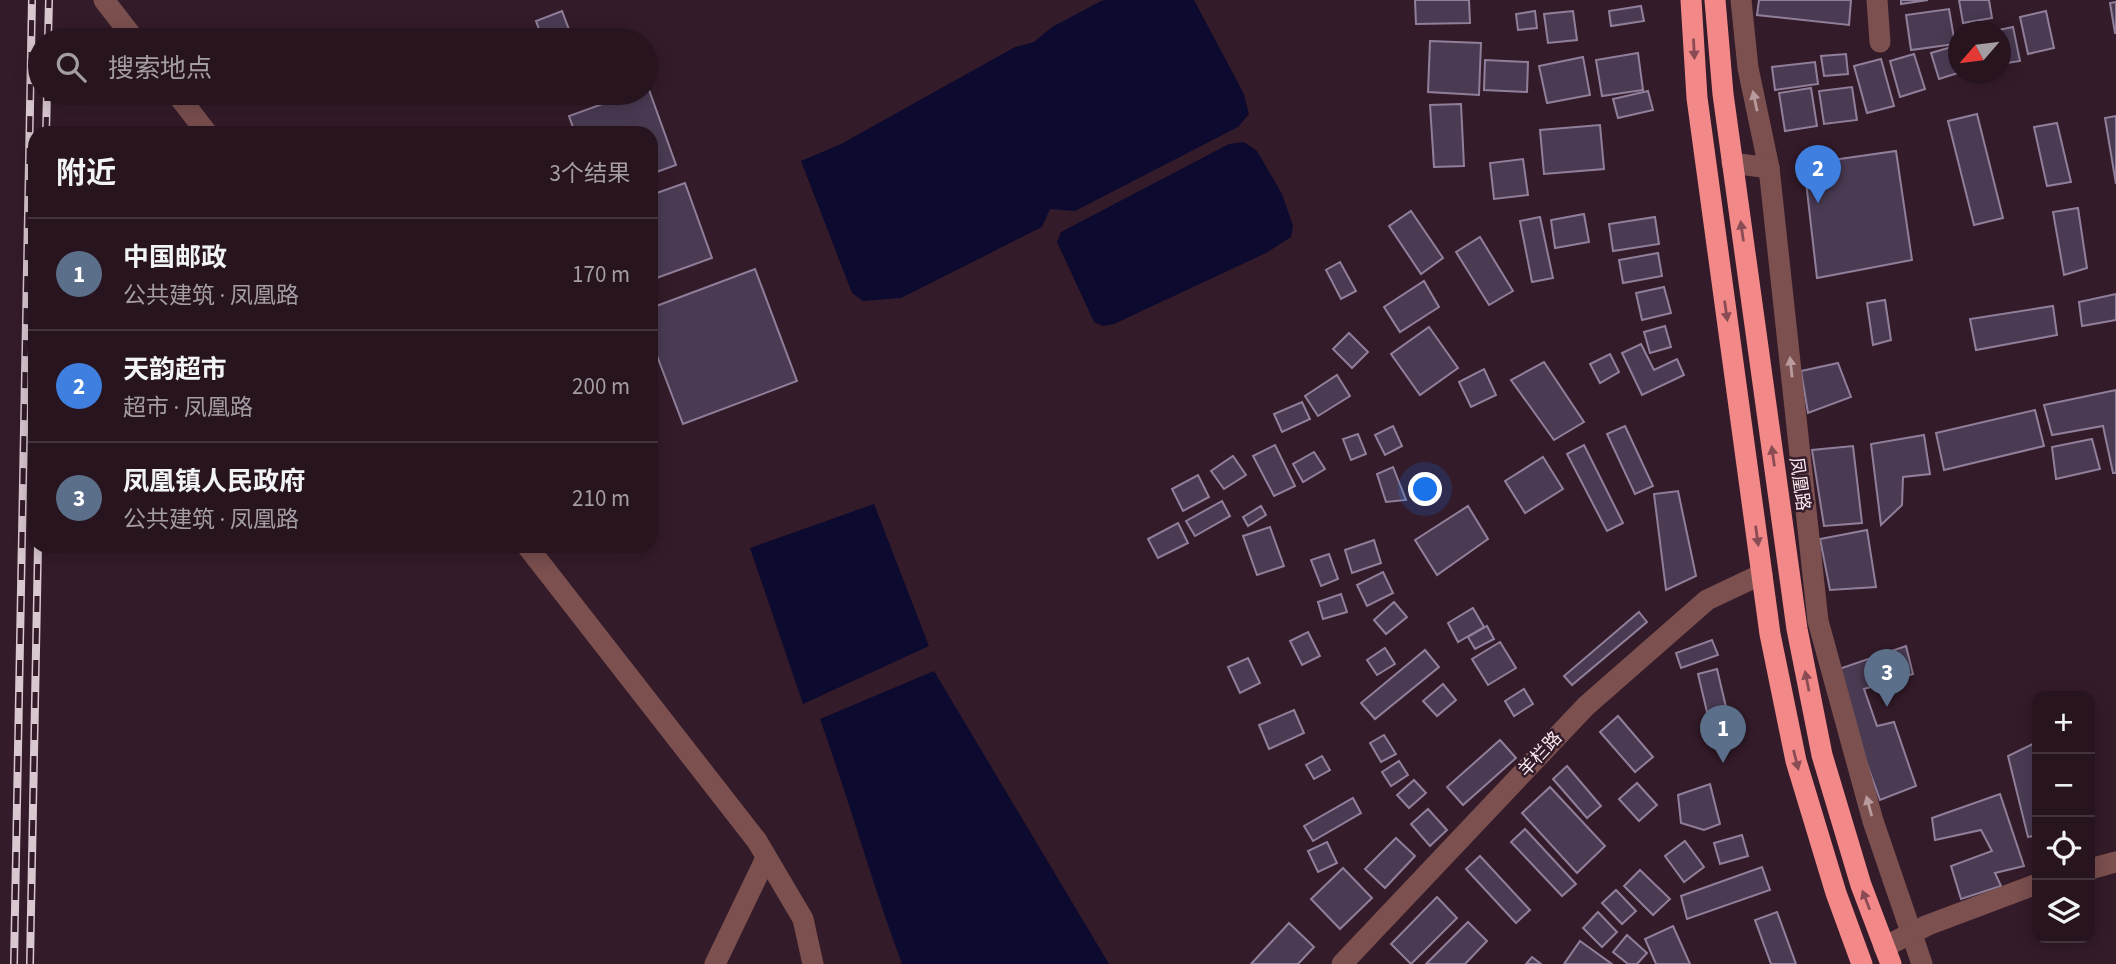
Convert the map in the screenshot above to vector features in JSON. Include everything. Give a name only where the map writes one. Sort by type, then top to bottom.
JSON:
[{"type":"highway","points":[[1691,0],[1696,98],[1770,634],[1796,761],[1836,893],[1862,964]]},
{"type":"highway","name":"凤凰路","points":[[1715,0],[1732,163],[1799,643],[1822,755],[1861,885],[1887,955]]},
{"type":"street","points":[[104,0],[126,28]]},
{"type":"street","points":[[1741,0],[1748,68],[1769,168],[1818,621],[1873,821],[1922,964]]},
{"type":"street","points":[[1877,0],[1880,42]]},
{"type":"street","points":[[185,105],[202,126]]},
{"type":"street","points":[[1732,163],[1769,168]]},
{"type":"street","points":[[532,553],[757,841],[803,919],[813,964]]},
{"type":"street","name":"羊栏路","points":[[1342,964],[1586,706],[1707,600],[1762,574]]},
{"type":"street","points":[[715,964],[766,858]]},
{"type":"street","points":[[2095,868],[2116,862]]},
{"type":"street","points":[[1887,955],[1910,934],[1928,925],[2032,886]]},
{"type":"shaded area","points":[[1107,0],[1194,0],[1244,94],[1249,114],[1238,127],[1075,211],[1050,209],[1042,227],[901,298],[863,301],[852,293],[801,161],[841,144],[1015,47],[1034,42],[1052,27]]},
{"type":"shaded area","points":[[1244,142],[1257,151],[1282,194],[1293,226],[1291,237],[1266,253],[1114,324],[1103,326],[1094,322],[1057,242],[1061,232],[1229,144]]},
{"type":"shaded area","points":[[874,504],[929,646],[803,704],[750,548]]},
{"type":"shaded area","points":[[934,671],[1109,964],[902,964],[820,719]]},
{"type":"building","points":[[1415,0],[1469,0],[1470,23],[1416,24]]},
{"type":"building","points":[[1759,0],[1851,0],[1849,25],[1757,15]]},
{"type":"building","points":[[1901,0],[1928,0],[1901,4]]},
{"type":"building","points":[[1959,0],[1989,0],[1992,18],[1963,21]]},
{"type":"building","points":[[2116,2],[2116,33],[2115,33],[2110,3]]},
{"type":"building","points":[[1641,6],[1644,21],[1611,26],[1609,11]]},
{"type":"building","points":[[1949,9],[1951,21],[1948,21],[1948,45],[1911,50],[1906,15]]},
{"type":"building","points":[[562,11],[568,28],[539,28],[536,21]]},
{"type":"building","points":[[1535,11],[1537,28],[1518,30],[1516,14]]},
{"type":"building","points":[[1573,11],[1577,40],[1548,43],[1544,14]]},
{"type":"building","points":[[2046,11],[2054,48],[2028,54],[2020,17]]},
{"type":"building","points":[[2011,27],[2020,61],[2011,62]]},
{"type":"building","points":[[1430,41],[1481,43],[1479,95],[1428,92]]},
{"type":"building","points":[[1948,48],[1948,76],[1939,79],[1931,53]]},
{"type":"building","points":[[1638,53],[1643,90],[1602,96],[1596,60]]},
{"type":"building","points":[[1846,54],[1848,74],[1824,76],[1821,56]]},
{"type":"building","points":[[1914,54],[1925,89],[1900,97],[1890,61]]},
{"type":"building","points":[[1583,57],[1590,95],[1547,103],[1539,66]]},
{"type":"building","points":[[1881,59],[1894,106],[1867,113],[1854,66]]},
{"type":"building","points":[[1485,60],[1528,62],[1527,92],[1484,90]]},
{"type":"building","points":[[1815,62],[1818,84],[1775,90],[1772,67]]},
{"type":"building","points":[[1852,87],[1857,120],[1824,124],[1819,91]]},
{"type":"building","points":[[1811,88],[1817,126],[1785,131],[1779,93]]},
{"type":"building","points":[[1648,91],[1653,110],[1618,118],[1613,99]]},
{"type":"building","points":[[1461,104],[1464,166],[1434,167],[1430,105]]},
{"type":"building","points":[[600,105],[654,105],[676,165],[658,171],[658,126],[573,126],[569,116]]},
{"type":"building","points":[[1977,114],[2003,218],[1974,225],[1948,121]]},
{"type":"building","points":[[2116,116],[2116,184],[2105,118]]},
{"type":"building","points":[[2057,123],[2071,182],[2047,186],[2034,127]]},
{"type":"building","points":[[1600,125],[1604,169],[1544,174],[1540,130]]},
{"type":"building","points":[[1896,151],[1912,260],[1817,278],[1804,164]]},
{"type":"building","points":[[1523,159],[1528,195],[1494,199],[1490,163]]},
{"type":"building","points":[[685,183],[712,258],[658,277],[658,193]]},
{"type":"building","points":[[2078,208],[2087,268],[2064,275],[2053,212]]},
{"type":"building","points":[[1411,211],[1443,258],[1421,274],[1389,226]]},
{"type":"building","points":[[1584,214],[1589,242],[1555,248],[1551,220]]},
{"type":"building","points":[[1540,217],[1553,278],[1532,282],[1520,221]]},
{"type":"building","points":[[1655,217],[1659,244],[1613,251],[1609,224]]},
{"type":"building","points":[[1480,237],[1513,291],[1489,305],[1456,252]]},
{"type":"building","points":[[1658,253],[1662,276],[1623,283],[1619,260]]},
{"type":"building","points":[[1340,262],[1356,291],[1341,299],[1326,270]]},
{"type":"building","points":[[755,269],[797,381],[683,424],[658,358],[658,305]]},
{"type":"building","points":[[1424,281],[1439,307],[1400,332],[1384,307]]},
{"type":"building","points":[[1664,287],[1671,313],[1642,320],[1636,293]]},
{"type":"building","points":[[2116,294],[2116,320],[2082,326],[2079,302]]},
{"type":"building","points":[[1885,300],[1891,340],[1873,345],[1867,303]]},
{"type":"building","points":[[2053,306],[2057,335],[1976,350],[1970,319]]},
{"type":"building","points":[[1665,326],[1671,347],[1650,353],[1644,332]]},
{"type":"building","points":[[1429,327],[1458,368],[1420,395],[1391,354]]},
{"type":"building","points":[[1349,333],[1368,352],[1352,368],[1333,349]]},
{"type":"building","points":[[1641,344],[1654,370],[1677,359],[1684,375],[1642,395],[1622,353]]},
{"type":"building","points":[[1610,354],[1619,372],[1600,383],[1590,364]]},
{"type":"building","points":[[1544,362],[1584,422],[1554,440],[1511,380]]},
{"type":"building","points":[[1838,363],[1851,397],[1808,413],[1801,371]]},
{"type":"building","points":[[1484,369],[1496,395],[1471,407],[1459,382]]},
{"type":"building","points":[[1337,375],[1350,396],[1318,416],[1305,396]]},
{"type":"building","points":[[2116,390],[2116,473],[2113,473],[2103,426],[2052,435],[2044,405]]},
{"type":"building","points":[[1302,402],[1310,419],[1282,432],[1274,414]]},
{"type":"building","points":[[2035,410],[2044,446],[1944,470],[1936,433]]},
{"type":"building","points":[[1393,426],[1402,446],[1385,455],[1375,435]]},
{"type":"building","points":[[1625,426],[1653,486],[1635,494],[1607,434]]},
{"type":"building","points":[[1358,434],[1366,454],[1351,460],[1343,439]]},
{"type":"building","points":[[1924,435],[1930,474],[1903,477],[1902,505],[1881,525],[1871,444]]},
{"type":"building","points":[[2092,439],[2100,469],[2056,479],[2052,447]]},
{"type":"building","points":[[1275,445],[1295,486],[1274,496],[1253,456]]},
{"type":"building","points":[[1584,445],[1623,523],[1607,531],[1567,454]]},
{"type":"building","points":[[1853,446],[1862,523],[1824,526],[1812,450]]},
{"type":"building","points":[[1314,452],[1325,469],[1303,482],[1293,464]]},
{"type":"building","points":[[1233,456],[1246,475],[1224,489],[1211,471]]},
{"type":"building","points":[[1543,457],[1563,489],[1525,513],[1505,481]]},
{"type":"building","points":[[1393,467],[1406,500],[1386,502],[1377,474]]},
{"type":"building","points":[[1198,475],[1209,497],[1183,511],[1172,489]]},
{"type":"building","points":[[1678,491],[1696,576],[1666,590],[1654,494]]},
{"type":"building","points":[[1222,501],[1230,516],[1195,536],[1186,521]]},
{"type":"building","points":[[1261,506],[1266,515],[1248,526],[1243,517]]},
{"type":"building","points":[[1468,506],[1488,539],[1437,575],[1415,540]]},
{"type":"building","points":[[1178,523],[1188,543],[1158,558],[1148,539]]},
{"type":"building","points":[[1270,527],[1284,566],[1257,575],[1243,536]]},
{"type":"building","points":[[1867,530],[1876,587],[1830,590],[1820,539]]},
{"type":"building","points":[[1374,540],[1381,563],[1352,573],[1345,550]]},
{"type":"building","points":[[1329,554],[1338,579],[1321,586],[1311,560]]},
{"type":"building","points":[[1383,572],[1393,593],[1367,606],[1357,585]]},
{"type":"building","points":[[1341,594],[1347,612],[1323,619],[1318,602]]},
{"type":"building","points":[[1394,602],[1407,617],[1386,634],[1374,620]]},
{"type":"building","points":[[1473,608],[1484,627],[1458,642],[1448,623]]},
{"type":"building","points":[[1639,612],[1647,622],[1572,685],[1564,676]]},
{"type":"building","points":[[1487,626],[1494,639],[1475,649],[1468,637]]},
{"type":"building","points":[[1308,632],[1320,656],[1302,665],[1290,641]]},
{"type":"building","points":[[1712,640],[1718,655],[1681,668],[1676,653]]},
{"type":"building","points":[[1500,642],[1516,668],[1488,685],[1472,659]]},
{"type":"building","points":[[1906,646],[1913,674],[1864,689],[1877,726],[1894,722],[1916,786],[1880,800],[1833,671]]},
{"type":"building","points":[[1385,648],[1395,664],[1377,675],[1367,660]]},
{"type":"building","points":[[1425,650],[1439,667],[1375,719],[1361,703]]},
{"type":"building","points":[[1248,658],[1260,683],[1240,693],[1228,667]]},
{"type":"building","points":[[1717,669],[1726,707],[1707,712],[1698,674]]},
{"type":"building","points":[[1443,684],[1456,700],[1437,716],[1423,701]]},
{"type":"building","points":[[1524,689],[1533,704],[1514,716],[1505,701]]},
{"type":"building","points":[[1294,710],[1304,733],[1269,749],[1259,725]]},
{"type":"building","points":[[1618,716],[1653,757],[1635,772],[1600,732]]},
{"type":"building","points":[[1384,735],[1396,754],[1381,762],[1370,743]]},
{"type":"building","points":[[1500,740],[1516,758],[1463,805],[1447,787]]},
{"type":"building","points":[[2032,744],[2032,836],[2028,837],[2008,756]]},
{"type":"building","points":[[1322,756],[1330,770],[1314,779],[1306,765]]},
{"type":"building","points":[[1399,761],[1408,775],[1391,786],[1382,772]]},
{"type":"building","points":[[1567,766],[1601,806],[1587,818],[1553,779]]},
{"type":"building","points":[[1414,780],[1426,793],[1409,808],[1397,795]]},
{"type":"building","points":[[1637,783],[1657,805],[1639,821],[1619,799]]},
{"type":"building","points":[[1710,784],[1720,824],[1704,830],[1681,823],[1678,795]]},
{"type":"building","points":[[1550,787],[1605,846],[1577,873],[1522,813]]},
{"type":"building","points":[[2000,794],[2024,866],[1995,873],[2001,886],[1961,899],[1951,866],[1992,851],[1981,830],[1935,840],[1932,818]]},
{"type":"building","points":[[1353,798],[1361,813],[1313,841],[1304,826]]},
{"type":"building","points":[[1428,809],[1447,830],[1430,846],[1411,824]]},
{"type":"building","points":[[1525,829],[1576,884],[1562,896],[1511,842]]},
{"type":"building","points":[[1742,835],[1748,856],[1720,864],[1714,843]]},
{"type":"building","points":[[1396,838],[1415,856],[1385,888],[1365,869]]},
{"type":"building","points":[[1685,841],[1704,867],[1684,882],[1665,856]]},
{"type":"building","points":[[1327,842],[1337,863],[1318,872],[1308,851]]},
{"type":"building","points":[[1480,856],[1530,910],[1516,923],[1466,869]]},
{"type":"building","points":[[1762,867],[1770,890],[1687,919],[1681,896]]},
{"type":"building","points":[[1343,868],[1372,898],[1340,929],[1311,899]]},
{"type":"building","points":[[1640,870],[1670,899],[1653,915],[1624,886]]},
{"type":"building","points":[[1616,890],[1636,911],[1622,924],[1602,903]]},
{"type":"building","points":[[1437,897],[1457,918],[1411,964],[1391,944]]},
{"type":"building","points":[[1598,912],[1617,932],[1602,947],[1583,928]]},
{"type":"building","points":[[1777,912],[1796,964],[1771,964],[1755,920]]},
{"type":"building","points":[[1468,922],[1487,941],[1465,964],[1426,964]]},
{"type":"building","points":[[1289,923],[1314,947],[1298,964],[1251,964]]},
{"type":"building","points":[[1673,926],[1690,964],[1656,964],[1645,939]]},
{"type":"building","points":[[1627,935],[1647,953],[1637,964],[1628,964],[1613,952]]},
{"type":"building","points":[[1580,941],[1612,964],[1564,964]]},
{"type":"building","points":[[1532,957],[1541,964],[1526,964]]},
{"type":"railway","points":[[31,28],[32,0]]},
{"type":"railway","points":[[48,28],[49,0]]},
{"type":"railway","points":[[30,105],[30,126]]},
{"type":"railway","points":[[46,126],[47,105]]},
{"type":"railway","points":[[14,964],[28,214]]},
{"type":"railway","points":[[30,964],[38,553]]},
{"type":"place","name":"天韵超市","points":[[1818,203]]},
{"type":"place","name":"凤凰镇人民政府","points":[[1887,707]]},
{"type":"place","name":"中国邮政","points":[[1723,763]]}]
